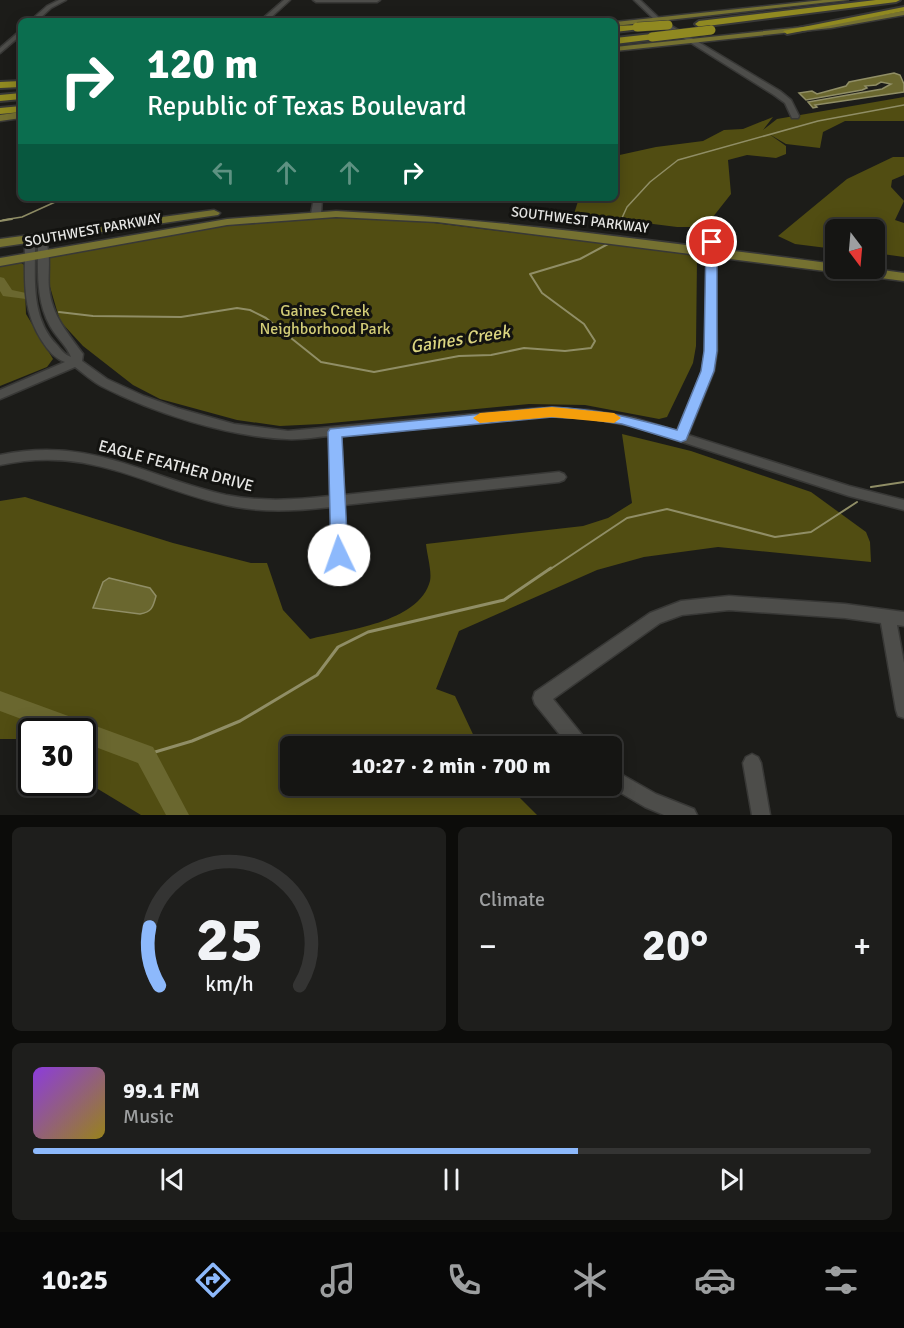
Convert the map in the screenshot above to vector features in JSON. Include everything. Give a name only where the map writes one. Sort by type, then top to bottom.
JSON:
[{"type":"highway","points":[[802,5],[867,0]]},
{"type":"highway","points":[[618,41],[650,41],[714,26],[896,0]]},
{"type":"highway","points":[[618,31],[695,21],[714,26],[904,9]]},
{"type":"highway","points":[[787,31],[904,9]]},
{"type":"highway","points":[[0,86],[18,85]]},
{"type":"highway","points":[[0,98],[18,96]]},
{"type":"highway","points":[[0,106],[18,107]]},
{"type":"highway","points":[[0,111],[18,108]]},
{"type":"main road","points":[[733,37],[708,37],[696,33],[681,21],[844,0]]},
{"type":"main road","points":[[618,24],[658,20],[695,21]]},
{"type":"main road","points":[[618,48],[650,41],[668,41],[670,37],[652,25],[627,23]]},
{"type":"main road","points":[[650,41],[693,42],[787,31]]},
{"type":"main road","points":[[0,118],[18,116]]},
{"type":"main road","name":"SOUTHWEST PARKWAY","points":[[1,243],[233,211],[317,206],[412,206],[501,216],[711,246],[825,266]]},
{"type":"main road","name":"SOUTHWEST PARKWAY","points":[[3,261],[317,206],[825,258]]},
{"type":"main road","points":[[430,218],[441,215],[498,220],[501,216]]},
{"type":"main road","points":[[885,265],[904,268]]},
{"type":"main road","name":"SOUTHWEST PARKWAY","points":[[885,274],[904,277]]},
{"type":"street","points":[[36,18],[49,7],[63,0]]},
{"type":"street","points":[[266,18],[287,0]]},
{"type":"street","points":[[316,0],[376,0]]},
{"type":"street","points":[[630,0],[639,10],[658,20]]},
{"type":"street","points":[[637,0],[658,20],[777,93],[788,102],[795,116]]},
{"type":"street","points":[[0,51],[18,35]]},
{"type":"street","points":[[39,238],[30,246],[36,256],[30,292],[33,312],[39,328],[63,358],[76,362],[103,382],[140,399],[234,428],[288,435],[552,412],[588,414],[622,419],[681,436],[849,491],[904,506]]},
{"type":"street","points":[[681,436],[708,371],[711,351],[711,246]]},
{"type":"street","points":[[0,395],[76,362]]},
{"type":"street","points":[[335,432],[339,555]]},
{"type":"street","name":"EAGLE FEATHER DRIVE","points":[[0,460],[20,456],[56,454],[84,458],[225,500],[254,505],[291,506],[559,477]]},
{"type":"street","points":[[572,736],[541,698],[655,618],[681,608],[729,603],[845,611],[904,620]]},
{"type":"street","points":[[888,616],[904,710]]},
{"type":"street","points":[[752,763],[761,815]]},
{"type":"street","points":[[622,784],[651,801],[688,815]]},
{"type":"green space","points":[[904,97],[904,121],[845,121],[823,132],[820,148],[786,144],[769,134],[786,146],[786,154],[776,158],[747,155],[728,160],[731,194],[705,227],[677,227],[574,214],[578,201],[618,201],[618,155],[656,147],[703,141],[724,130],[743,129],[773,117],[763,130],[777,119]]},
{"type":"green space","points":[[893,157],[904,157],[904,175],[892,180],[891,187],[904,201],[895,220],[904,223],[904,257],[885,254],[885,219],[825,219],[825,248],[795,244],[778,236],[847,179]]},
{"type":"green space","name":"Gaines Creek Neighborhood Park","points":[[328,217],[401,219],[689,254],[697,258],[696,346],[693,363],[667,417],[659,419],[585,405],[529,404],[321,424],[280,426],[237,420],[160,399],[133,385],[83,346],[60,321],[48,280],[47,258],[52,256],[210,227],[246,222]]},
{"type":"green space","points":[[20,262],[24,265],[26,314],[53,359],[47,367],[0,386],[0,265]]},
{"type":"green space","points":[[622,434],[691,451],[811,492],[866,532],[870,542],[871,562],[718,547],[644,557],[597,570],[459,631],[436,689],[455,696],[474,736],[280,736],[280,796],[518,796],[537,815],[141,815],[96,788],[96,718],[18,718],[18,740],[0,739],[0,501],[25,497],[173,543],[251,563],[267,563],[283,610],[310,639],[360,628],[412,607],[423,595],[430,581],[426,544],[583,526],[608,518],[632,503]]},
{"type":"shaded area","points":[[894,73],[900,75],[904,84],[904,92],[815,105],[817,107],[813,108],[808,102],[882,89],[891,84],[881,82],[865,86],[867,88],[862,90],[806,100],[799,93],[812,91],[817,94],[846,86],[849,82]]},
{"type":"shaded area","points":[[109,578],[150,588],[156,596],[151,608],[140,614],[93,608],[103,582]]},
{"type":"waterway","name":"Gaines Creek","points":[[621,220],[627,207],[650,182],[678,160],[818,121],[904,105]]},
{"type":"waterway","points":[[3,220],[22,217],[57,201]]},
{"type":"waterway","points":[[0,221],[12,219]]},
{"type":"waterway","name":"Gaines Creek","points":[[619,226],[622,219]]},
{"type":"waterway","name":"Gaines Creek","points":[[59,312],[93,316],[181,317],[237,308],[250,310],[266,318],[321,362],[374,372],[459,356],[491,355],[524,348],[565,351],[591,348],[595,341],[584,324],[542,293],[530,274],[580,259],[608,244]]},
{"type":"waterway","name":"Gaines Creek","points":[[0,281],[8,293],[21,296]]},
{"type":"waterway","points":[[871,487],[904,482]]},
{"type":"waterway","points":[[549,570],[627,518],[667,509],[775,537],[811,532],[857,502]]},
{"type":"waterway","points":[[145,755],[192,741],[240,721],[317,675],[338,647],[368,632],[504,600],[551,568]]},
{"type":"waterway","points":[[0,701],[145,755],[178,815]]},
{"type":"slow traffic","points":[[480,418],[552,412],[614,418]]},
{"type":"route","points":[[339,555],[335,432],[552,412],[622,419],[681,436],[708,371],[711,351],[712,242]]}]
